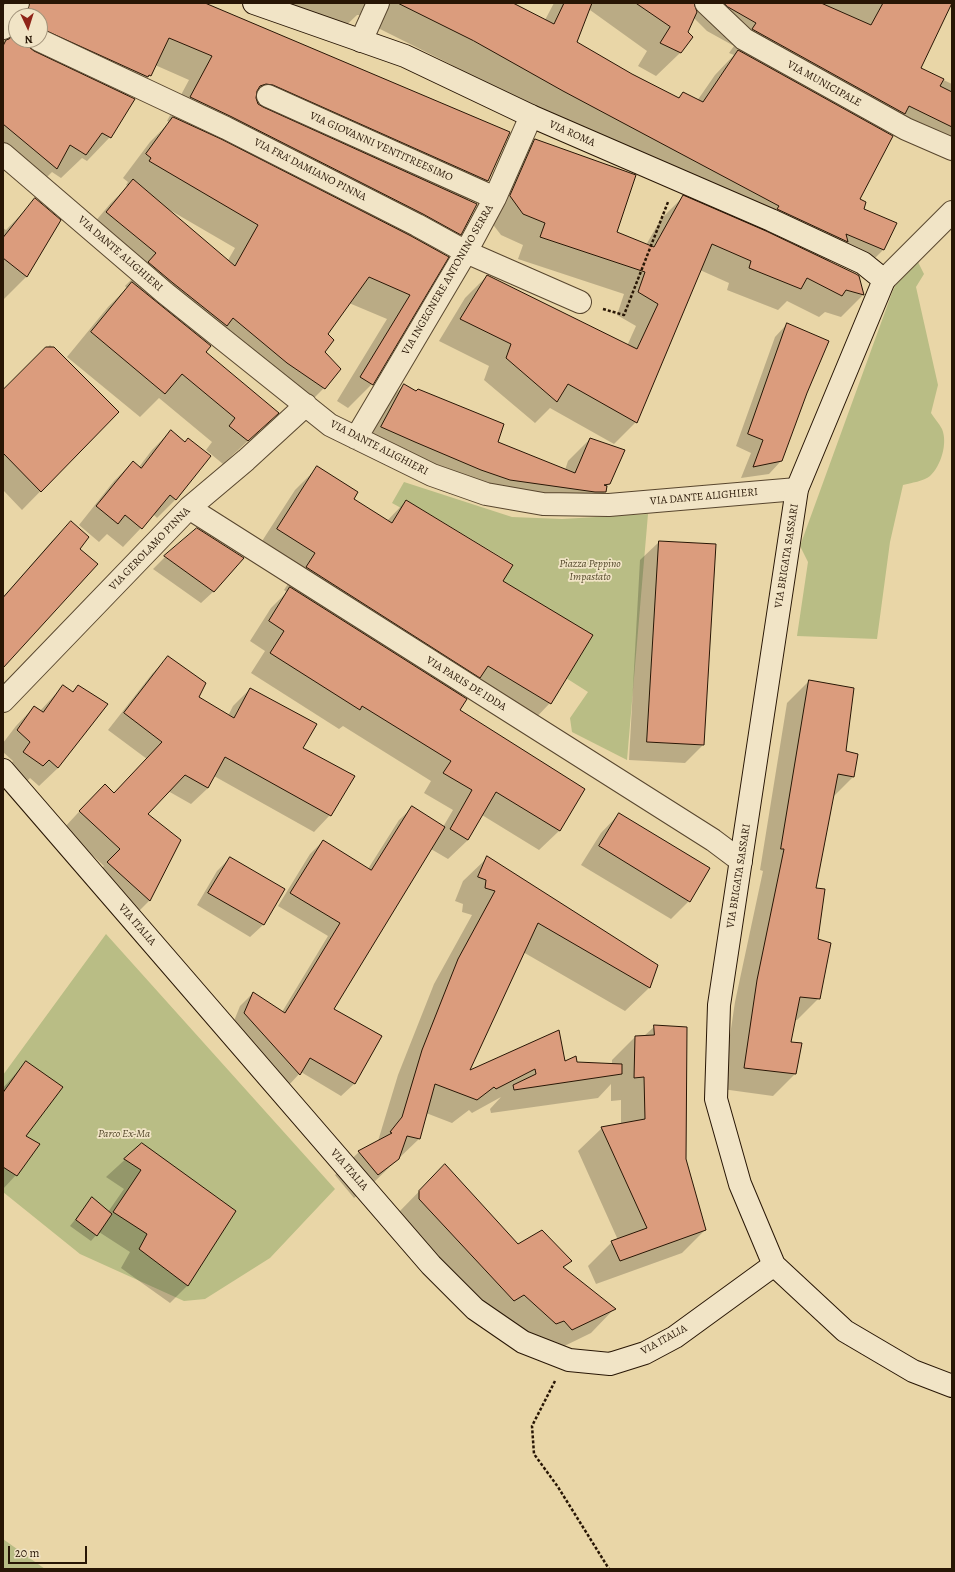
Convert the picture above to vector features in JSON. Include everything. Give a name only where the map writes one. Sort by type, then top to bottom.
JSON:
[{"type":"street","points":[[7,26],[18,3]]},
{"type":"street","name":"VIA ROMA","points":[[254,3],[405,56],[531,116],[771,220],[863,263],[884,280]]},
{"type":"street","points":[[361,41],[378,3]]},
{"type":"street","name":"VIA MUNICIPALE","points":[[706,3],[744,39],[906,129],[952,149]]},
{"type":"street","name":"VIA FRA' DAMIANO PINNA","points":[[48,45],[226,128],[417,225],[466,252],[580,302]]},
{"type":"street","name":"VIA GIOVANNI VENTITREESIMO","points":[[268,96],[495,198]]},
{"type":"street","name":"VIA INGEGNERE ANTONINO SERRA","points":[[356,438],[466,252],[495,198],[531,116]]},
{"type":"street","name":"VIA DANTE ALIGHIERI","points":[[3,154],[165,293],[330,425],[432,475],[486,494],[543,504],[609,505],[797,489]]},
{"type":"street","points":[[884,280],[952,212]]},
{"type":"street","name":"VIA BRIGATA SASSARI","points":[[884,280],[797,489],[719,1005],[716,1099],[740,1184],[774,1265],[845,1331],[913,1371],[952,1386]]},
{"type":"street","name":"VIA GEROLAMO PINNA","points":[[3,701],[188,508],[246,460],[306,405]]},
{"type":"street","name":"VIA PARIS DE IDDA","points":[[188,508],[713,840],[741,861]]},
{"type":"street","name":"VIA ITALIA","points":[[3,770],[431,1265],[475,1309],[524,1342],[568,1360],[610,1364],[644,1353],[675,1337],[774,1265]]},
{"type":"path","points":[[580,302],[624,315],[677,180]]},
{"type":"path","points":[[568,1360],[549,1390],[532,1426],[534,1454],[558,1487],[609,1569]]},
{"type":"green space","points":[[917,260],[924,274],[916,287],[938,385],[931,413],[941,427],[944,435],[944,447],[942,454],[934,472],[930,476],[921,481],[903,485],[890,542],[877,639],[797,636],[808,562],[800,546],[893,290],[903,272]]},
{"type":"green space","name":"Piazza Peppino Impastato","points":[[404,482],[512,517],[562,519],[648,514],[627,760],[572,732],[570,718],[588,692],[566,678],[592,635],[503,581],[513,564],[406,500],[401,508],[392,503]]},
{"type":"green space","name":"Parco Ex-Ma","points":[[106,934],[335,1189],[270,1258],[205,1299],[184,1301],[80,1254],[3,1192],[3,1075]]},
{"type":"green space","points":[[3,1539],[45,1569],[3,1569]]},
{"type":"building","points":[[30,3],[205,3],[510,132],[488,181],[273,85],[266,84],[260,86],[257,91],[256,98],[258,104],[263,107],[477,204],[461,235],[423,214],[190,97],[212,56],[169,38],[151,76],[149,75],[148,77],[48,32],[48,8],[28,8]]},
{"type":"building","points":[[398,3],[513,3],[554,24],[564,3],[592,3],[577,42],[632,74],[679,98],[683,92],[703,102],[738,50],[893,136],[860,199],[866,202],[864,209],[897,223],[884,250],[846,234],[848,242],[777,209],[779,206],[563,91],[474,41]]},
{"type":"building","points":[[636,3],[694,3],[697,12],[688,32],[693,37],[681,53],[660,43],[670,27]]},
{"type":"building","points":[[724,3],[821,3],[871,25],[883,3],[952,3],[921,68],[944,79],[940,86],[952,92],[952,127],[909,106],[905,114],[752,29],[756,23],[728,7]]},
{"type":"building","points":[[8,39],[8,48],[30,48],[135,99],[111,138],[102,133],[86,155],[70,145],[57,169],[3,124],[3,46],[6,40]]},
{"type":"building","points":[[173,117],[221,139],[449,257],[373,385],[360,377],[410,295],[369,277],[328,334],[334,340],[325,352],[341,369],[325,389],[287,363],[233,318],[227,326],[173,283],[148,262],[156,253],[106,212],[133,179],[235,266],[258,225],[149,161],[151,158],[146,154]]},
{"type":"building","points":[[535,139],[636,175],[617,232],[654,247],[683,195],[766,231],[856,274],[859,276],[864,295],[846,290],[842,296],[807,278],[801,289],[749,268],[751,261],[712,244],[637,423],[568,384],[557,402],[506,358],[511,344],[460,319],[487,275],[637,349],[658,304],[638,292],[645,272],[540,237],[545,223],[523,214],[510,196]]},
{"type":"building","points":[[35,198],[61,220],[27,277],[3,258],[3,238]]},
{"type":"building","points":[[132,282],[211,346],[206,352],[279,413],[248,441],[229,426],[235,418],[182,374],[165,394],[91,332]]},
{"type":"building","points":[[787,323],[829,341],[807,393],[782,461],[753,467],[763,440],[748,434]]},
{"type":"building","points":[[46,347],[54,347],[119,412],[41,492],[3,453],[3,390]]},
{"type":"building","points":[[404,384],[416,391],[418,389],[504,424],[498,442],[575,473],[590,438],[625,450],[610,484],[604,485],[607,486],[606,492],[595,492],[510,480],[481,470],[381,427]]},
{"type":"building","points":[[171,430],[185,442],[188,438],[211,456],[176,500],[170,495],[142,529],[125,515],[118,524],[96,506],[133,461],[141,468]]},
{"type":"building","points":[[317,466],[358,492],[354,499],[392,523],[406,500],[513,565],[503,581],[593,635],[551,704],[488,666],[480,678],[306,567],[315,553],[277,529]]},
{"type":"building","points":[[71,521],[89,537],[80,549],[98,564],[3,668],[3,598]]},
{"type":"building","points":[[197,528],[244,558],[214,592],[164,556]]},
{"type":"building","points":[[659,541],[716,544],[704,745],[647,742]]},
{"type":"building","points":[[290,587],[467,699],[460,710],[585,789],[560,831],[496,792],[468,840],[450,829],[472,790],[443,773],[451,761],[362,706],[360,710],[270,653],[284,631],[269,621]]},
{"type":"building","points":[[168,656],[206,683],[199,697],[234,718],[250,688],[317,724],[303,748],[355,776],[331,816],[225,757],[208,788],[185,775],[148,814],[181,840],[150,901],[107,862],[120,849],[79,811],[105,784],[114,793],[162,742],[124,713]]},
{"type":"building","points":[[809,680],[854,688],[846,751],[858,754],[854,777],[838,774],[816,888],[825,889],[818,939],[831,943],[820,999],[800,997],[791,1042],[802,1043],[796,1074],[744,1068],[757,980],[784,849],[781,849]]},
{"type":"building","points":[[63,685],[73,692],[78,685],[108,704],[58,768],[49,760],[43,766],[23,752],[30,742],[17,730],[34,706],[43,712]]},
{"type":"building","points":[[412,806],[445,827],[334,1009],[382,1036],[355,1084],[310,1058],[300,1075],[244,1013],[253,992],[285,1013],[340,923],[290,893],[323,840],[371,870]]},
{"type":"building","points":[[619,813],[710,868],[690,902],[599,846]]},
{"type":"building","points":[[487,856],[658,965],[650,988],[538,923],[470,1070],[559,1030],[565,1061],[576,1056],[577,1062],[622,1064],[622,1074],[514,1090],[513,1085],[536,1074],[535,1069],[496,1089],[494,1087],[477,1100],[435,1084],[420,1139],[407,1136],[399,1159],[378,1175],[358,1151],[392,1133],[390,1132],[402,1117],[422,1050],[458,959],[495,891],[485,888],[486,880],[478,877]]},
{"type":"building","points":[[230,857],[285,889],[264,925],[208,893]]},
{"type":"building","points":[[654,1025],[687,1027],[686,1159],[706,1230],[620,1261],[611,1241],[647,1228],[601,1127],[645,1119],[644,1077],[634,1078],[635,1036],[654,1035]]},
{"type":"building","points":[[26,1061],[63,1087],[26,1136],[40,1144],[17,1176],[3,1167],[3,1093]]},
{"type":"building","points":[[142,1143],[236,1211],[188,1286],[139,1249],[147,1234],[113,1212],[141,1170],[124,1159]]},
{"type":"building","points":[[445,1164],[518,1244],[542,1230],[572,1261],[563,1267],[616,1309],[572,1330],[564,1321],[556,1324],[524,1295],[514,1301],[419,1199],[419,1191]]},
{"type":"building","points":[[92,1197],[112,1214],[97,1236],[76,1220]]}]
